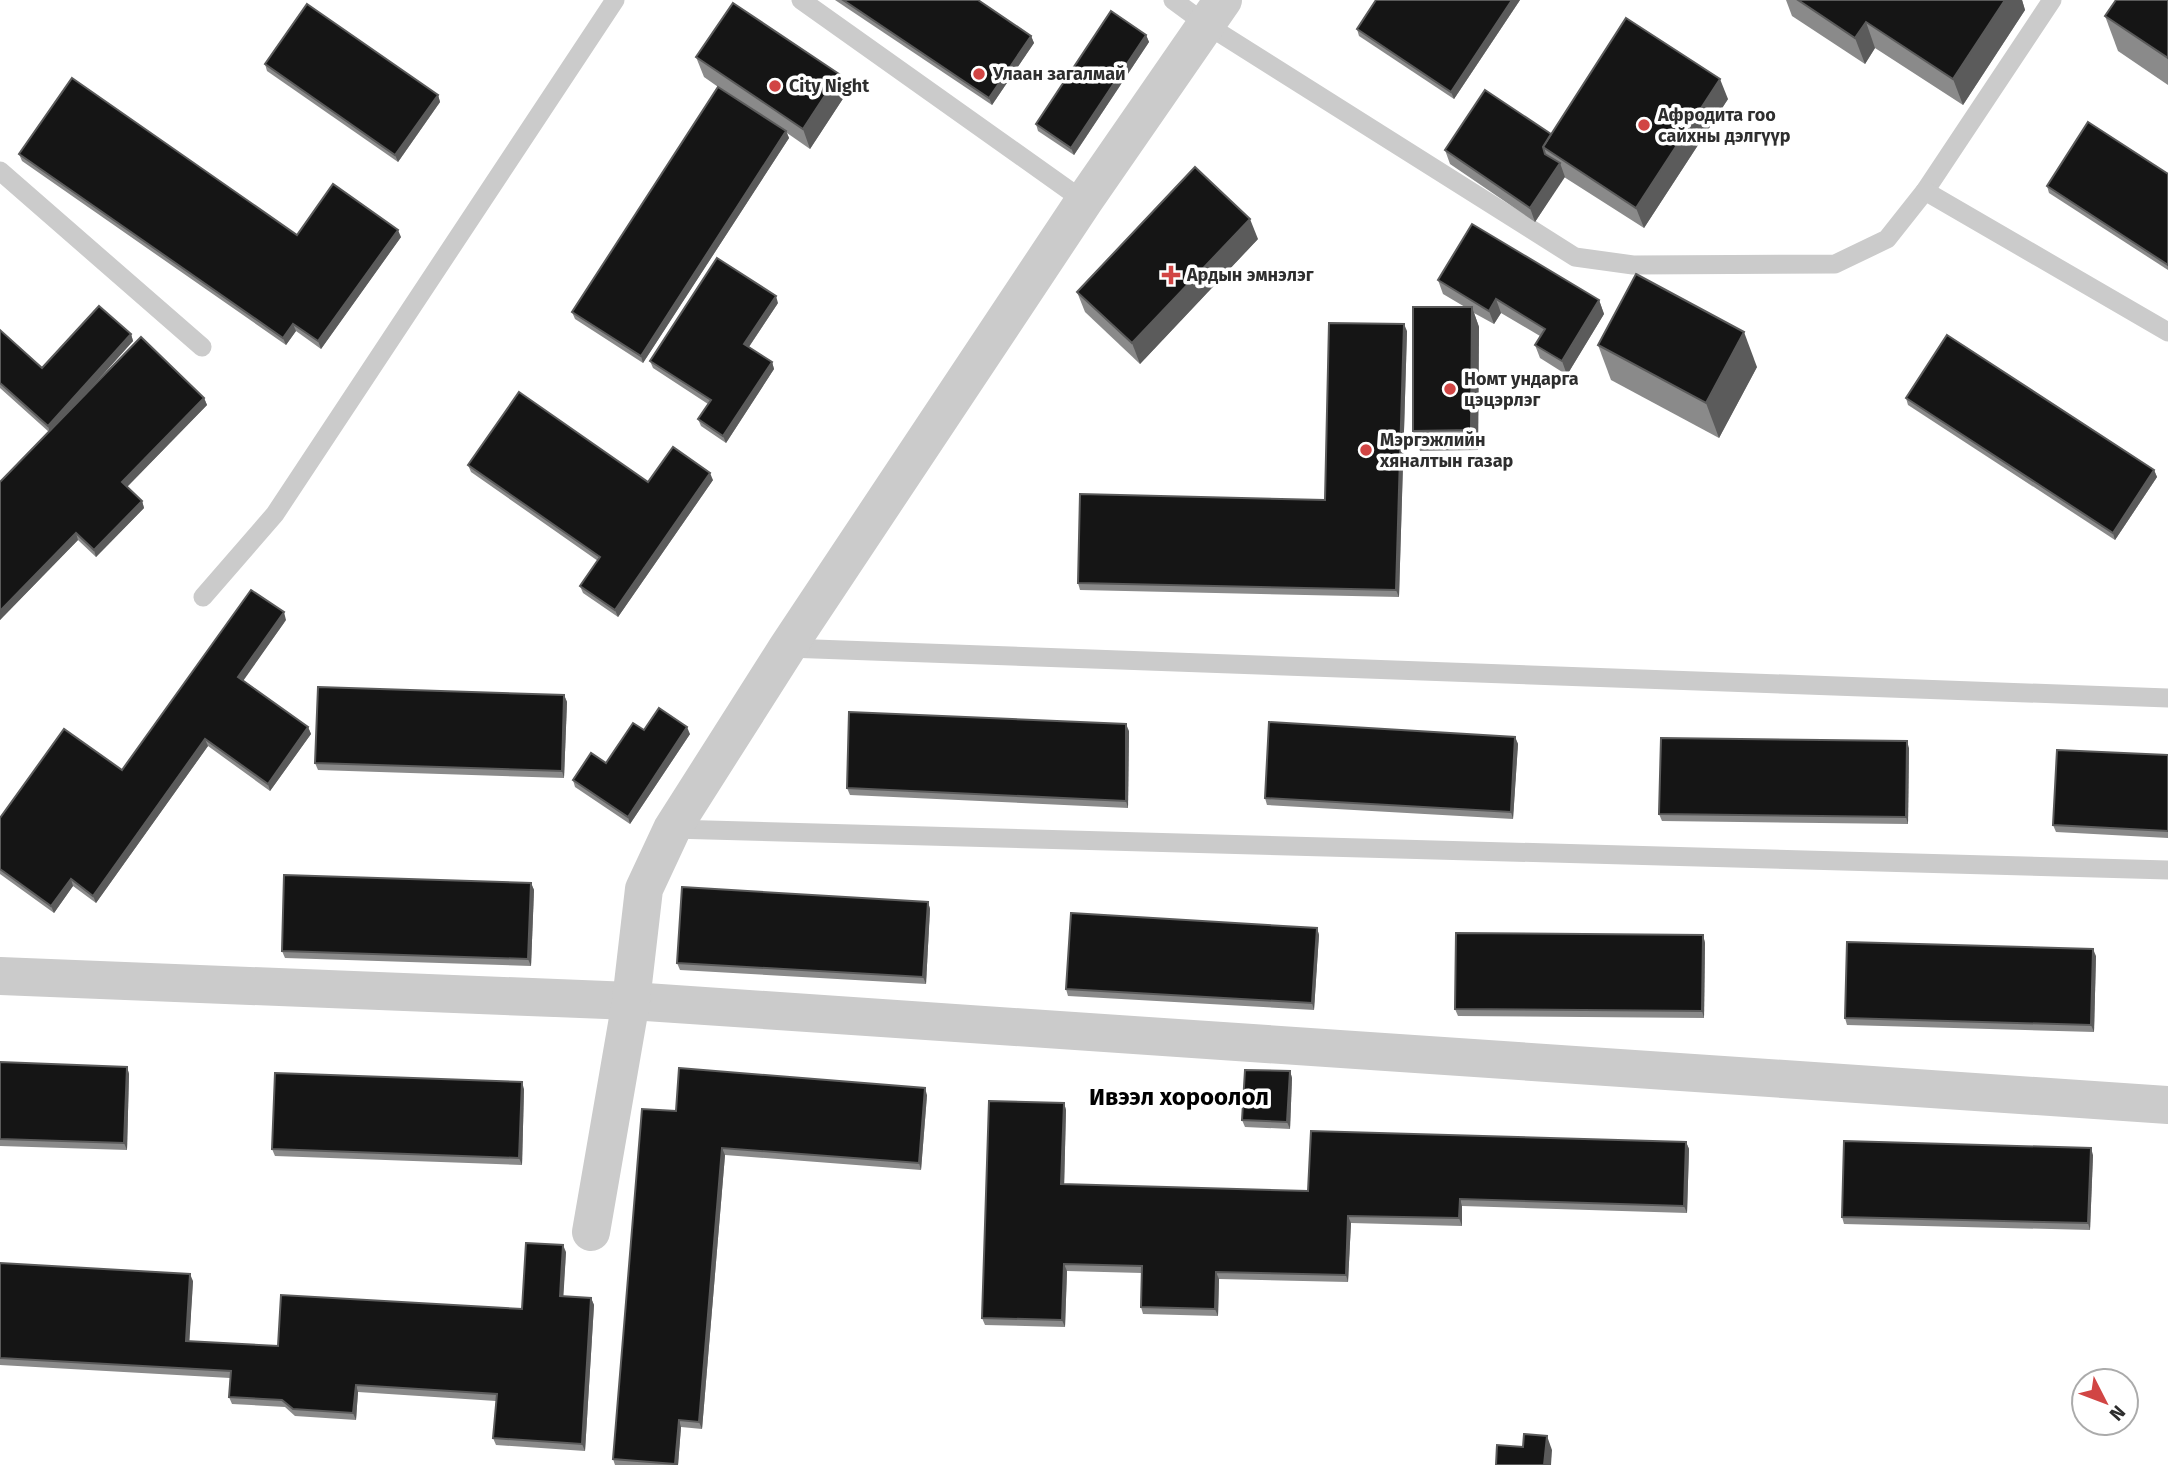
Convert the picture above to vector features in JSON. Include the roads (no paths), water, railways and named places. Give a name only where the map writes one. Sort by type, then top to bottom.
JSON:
[{"type":"street","points":[[592,1232],[631,1001],[644,889],[672,829],[787,648],[1084,201],[1215,12]]},
{"type":"street","points":[[0,976],[631,1001],[2168,1105]]},
{"type":"lane","points":[[203,597],[275,514],[615,0]]},
{"type":"lane","points":[[801,0],[1084,201]]},
{"type":"lane","points":[[1173,0],[1215,12],[1575,257],[1633,264],[1835,264],[1887,239],[1925,191],[2052,0]]},
{"type":"lane","points":[[0,171],[202,347]]},
{"type":"lane","points":[[1925,191],[2168,332]]},
{"type":"lane","points":[[787,648],[2168,698]]},
{"type":"lane","points":[[672,829],[2168,870]]},
{"type":"place","name":"Улаан загалмай","points":[[979,74]]},
{"type":"place","name":"City Night","points":[[775,86]]},
{"type":"place","name":"Афродита гоо сайхны дэлгүүр","points":[[1644,125]]},
{"type":"place","name":"Ардын эмнэлэг","points":[[1171,275]]},
{"type":"place","name":"Номт ундарга цэцэрлэг","points":[[1450,389]]},
{"type":"place","name":"Мэргэжлийн хяналтын газар","points":[[1366,450]]},
{"type":"district","name":"Ивээл хороолол","points":[[1179,1097]]}]
